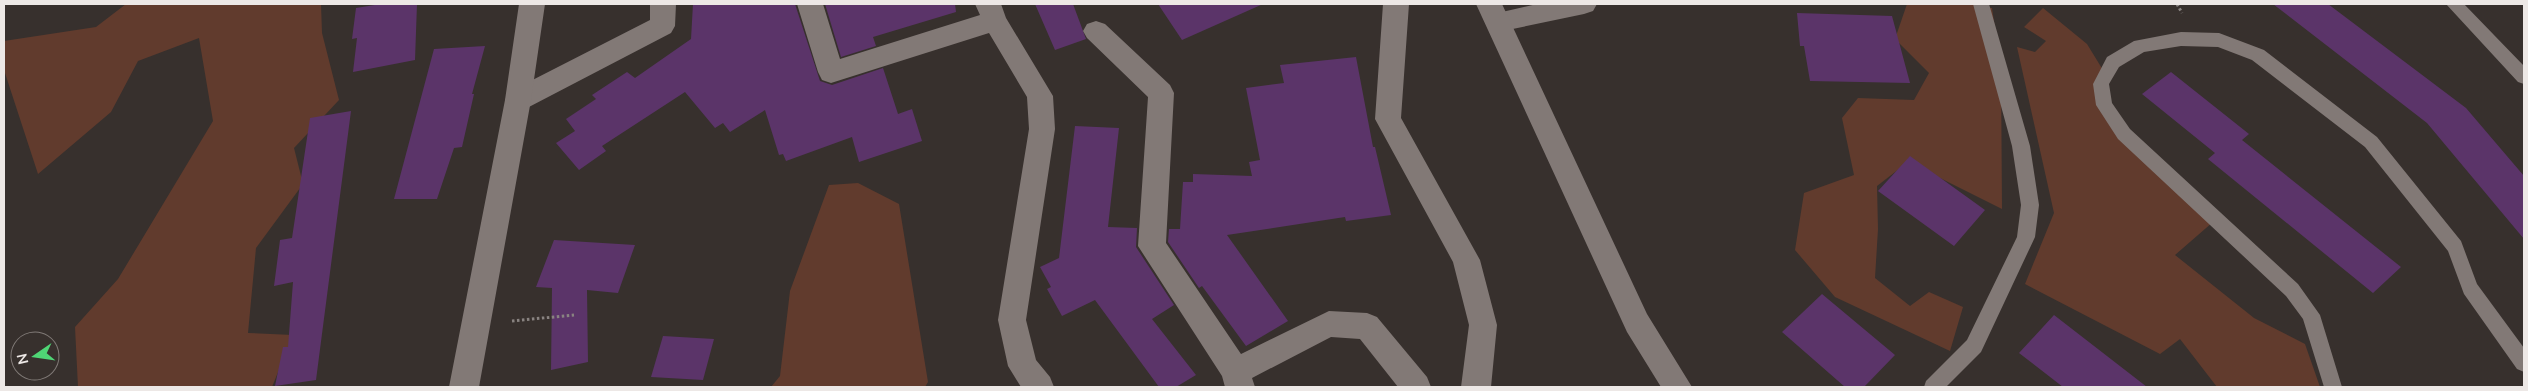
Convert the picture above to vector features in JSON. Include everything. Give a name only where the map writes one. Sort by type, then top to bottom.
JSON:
[{"type":"street","points":[[464,387],[518,100],[532,4]]},
{"type":"street","points":[[518,100],[662,26],[663,4]]},
{"type":"street","points":[[810,4],[831,72],[992,12],[1040,96],[1042,129],[1012,320],[1023,366],[1040,387]]},
{"type":"street","points":[[1396,4],[1388,119],[1466,260],[1483,325],[1476,387]]},
{"type":"street","points":[[1584,4],[1494,13],[1637,323],[1677,387]]},
{"type":"street","points":[[1096,31],[1161,93],[1152,246],[1238,379],[1329,324],[1367,326],[1416,387]]},
{"type":"lane","points":[[1933,387],[1974,346],[2026,237],[2030,205],[2021,146],[1981,4]]},
{"type":"lane","points":[[2454,4],[2524,77]]},
{"type":"lane","points":[[2333,387],[2311,315],[2292,290],[2124,134],[2104,105],[2101,84],[2113,62],[2140,46],[2182,39],[2220,40],[2258,55],[2371,142],[2455,247],[2470,288],[2524,363]]},
{"type":"path","points":[[476,324],[574,315]]},
{"type":"shaded area","points":[[126,4],[321,4],[322,33],[339,100],[294,148],[303,184],[256,248],[248,333],[293,335],[272,387],[78,387],[75,327],[118,279],[213,121],[199,38],[138,61],[111,112],[38,174],[4,70],[4,41],[96,27]]},
{"type":"shaded area","points":[[1907,4],[1971,4],[1992,8],[2001,69],[2002,209],[1908,162],[1877,186],[1878,229],[1875,278],[1910,306],[1929,292],[1963,307],[1950,351],[1835,297],[1795,250],[1804,193],[1854,175],[1842,118],[1858,98],[1914,100],[1929,73],[1895,39]]},
{"type":"shaded area","points":[[2043,8],[2087,44],[2106,75],[2107,109],[2213,222],[2175,255],[2254,318],[2305,344],[2320,387],[2217,387],[2180,339],[2160,354],[2025,284],[2054,213],[2017,47],[2035,52],[2046,41],[2024,27]]},
{"type":"shaded area","points":[[858,183],[899,204],[928,382],[925,387],[771,387],[780,376],[790,291],[829,185]]},
{"type":"building","points":[[381,4],[417,4],[415,60],[353,72],[357,38],[352,39],[356,8]]},
{"type":"building","points":[[693,4],[795,4],[820,81],[832,85],[883,68],[898,114],[912,109],[922,141],[859,162],[852,137],[786,161],[783,154],[779,155],[765,110],[730,132],[723,123],[715,128],[685,92],[602,146],[606,151],[579,170],[556,143],[575,131],[566,119],[596,99],[592,95],[627,72],[635,78],[691,39]]},
{"type":"building","points":[[825,4],[955,4],[956,12],[873,37],[876,46],[841,57]]},
{"type":"building","points":[[1035,4],[1073,4],[1086,39],[1055,50]]},
{"type":"building","points":[[1158,4],[1263,4],[1182,40]]},
{"type":"building","points":[[2273,4],[2328,4],[2466,108],[2524,176],[2524,239],[2427,123]]},
{"type":"building","points":[[1797,13],[1892,16],[1910,83],[1810,81],[1804,46],[1800,46]]},
{"type":"building","points":[[485,46],[472,94],[474,94],[462,147],[454,148],[437,199],[394,199],[434,49]]},
{"type":"building","points":[[1356,57],[1373,147],[1375,147],[1391,215],[1346,221],[1345,217],[1227,235],[1288,321],[1246,346],[1202,286],[1199,288],[1168,242],[1169,229],[1180,229],[1183,182],[1193,182],[1193,174],[1252,176],[1249,162],[1260,160],[1246,88],[1284,83],[1280,65]]},
{"type":"building","points":[[2171,72],[2249,134],[2242,140],[2401,267],[2373,293],[2208,159],[2215,153],[2142,94]]},
{"type":"building","points":[[351,111],[316,380],[275,386],[283,347],[288,347],[293,282],[274,286],[280,240],[292,238],[310,118]]},
{"type":"building","points":[[1075,126],[1119,128],[1108,227],[1137,228],[1136,247],[1174,305],[1152,319],[1196,375],[1176,387],[1159,387],[1095,300],[1062,316],[1047,289],[1051,287],[1040,267],[1059,258]]},
{"type":"building","points":[[1910,156],[1985,210],[1954,246],[1878,191]]},
{"type":"building","points":[[554,240],[635,245],[618,293],[587,290],[588,362],[551,370],[552,288],[536,287]]},
{"type":"building","points":[[1822,294],[1895,355],[1864,387],[1845,387],[1782,332]]},
{"type":"building","points":[[2054,315],[2147,387],[2063,387],[2019,353]]},
{"type":"building","points":[[663,336],[714,339],[703,380],[651,377]]}]
